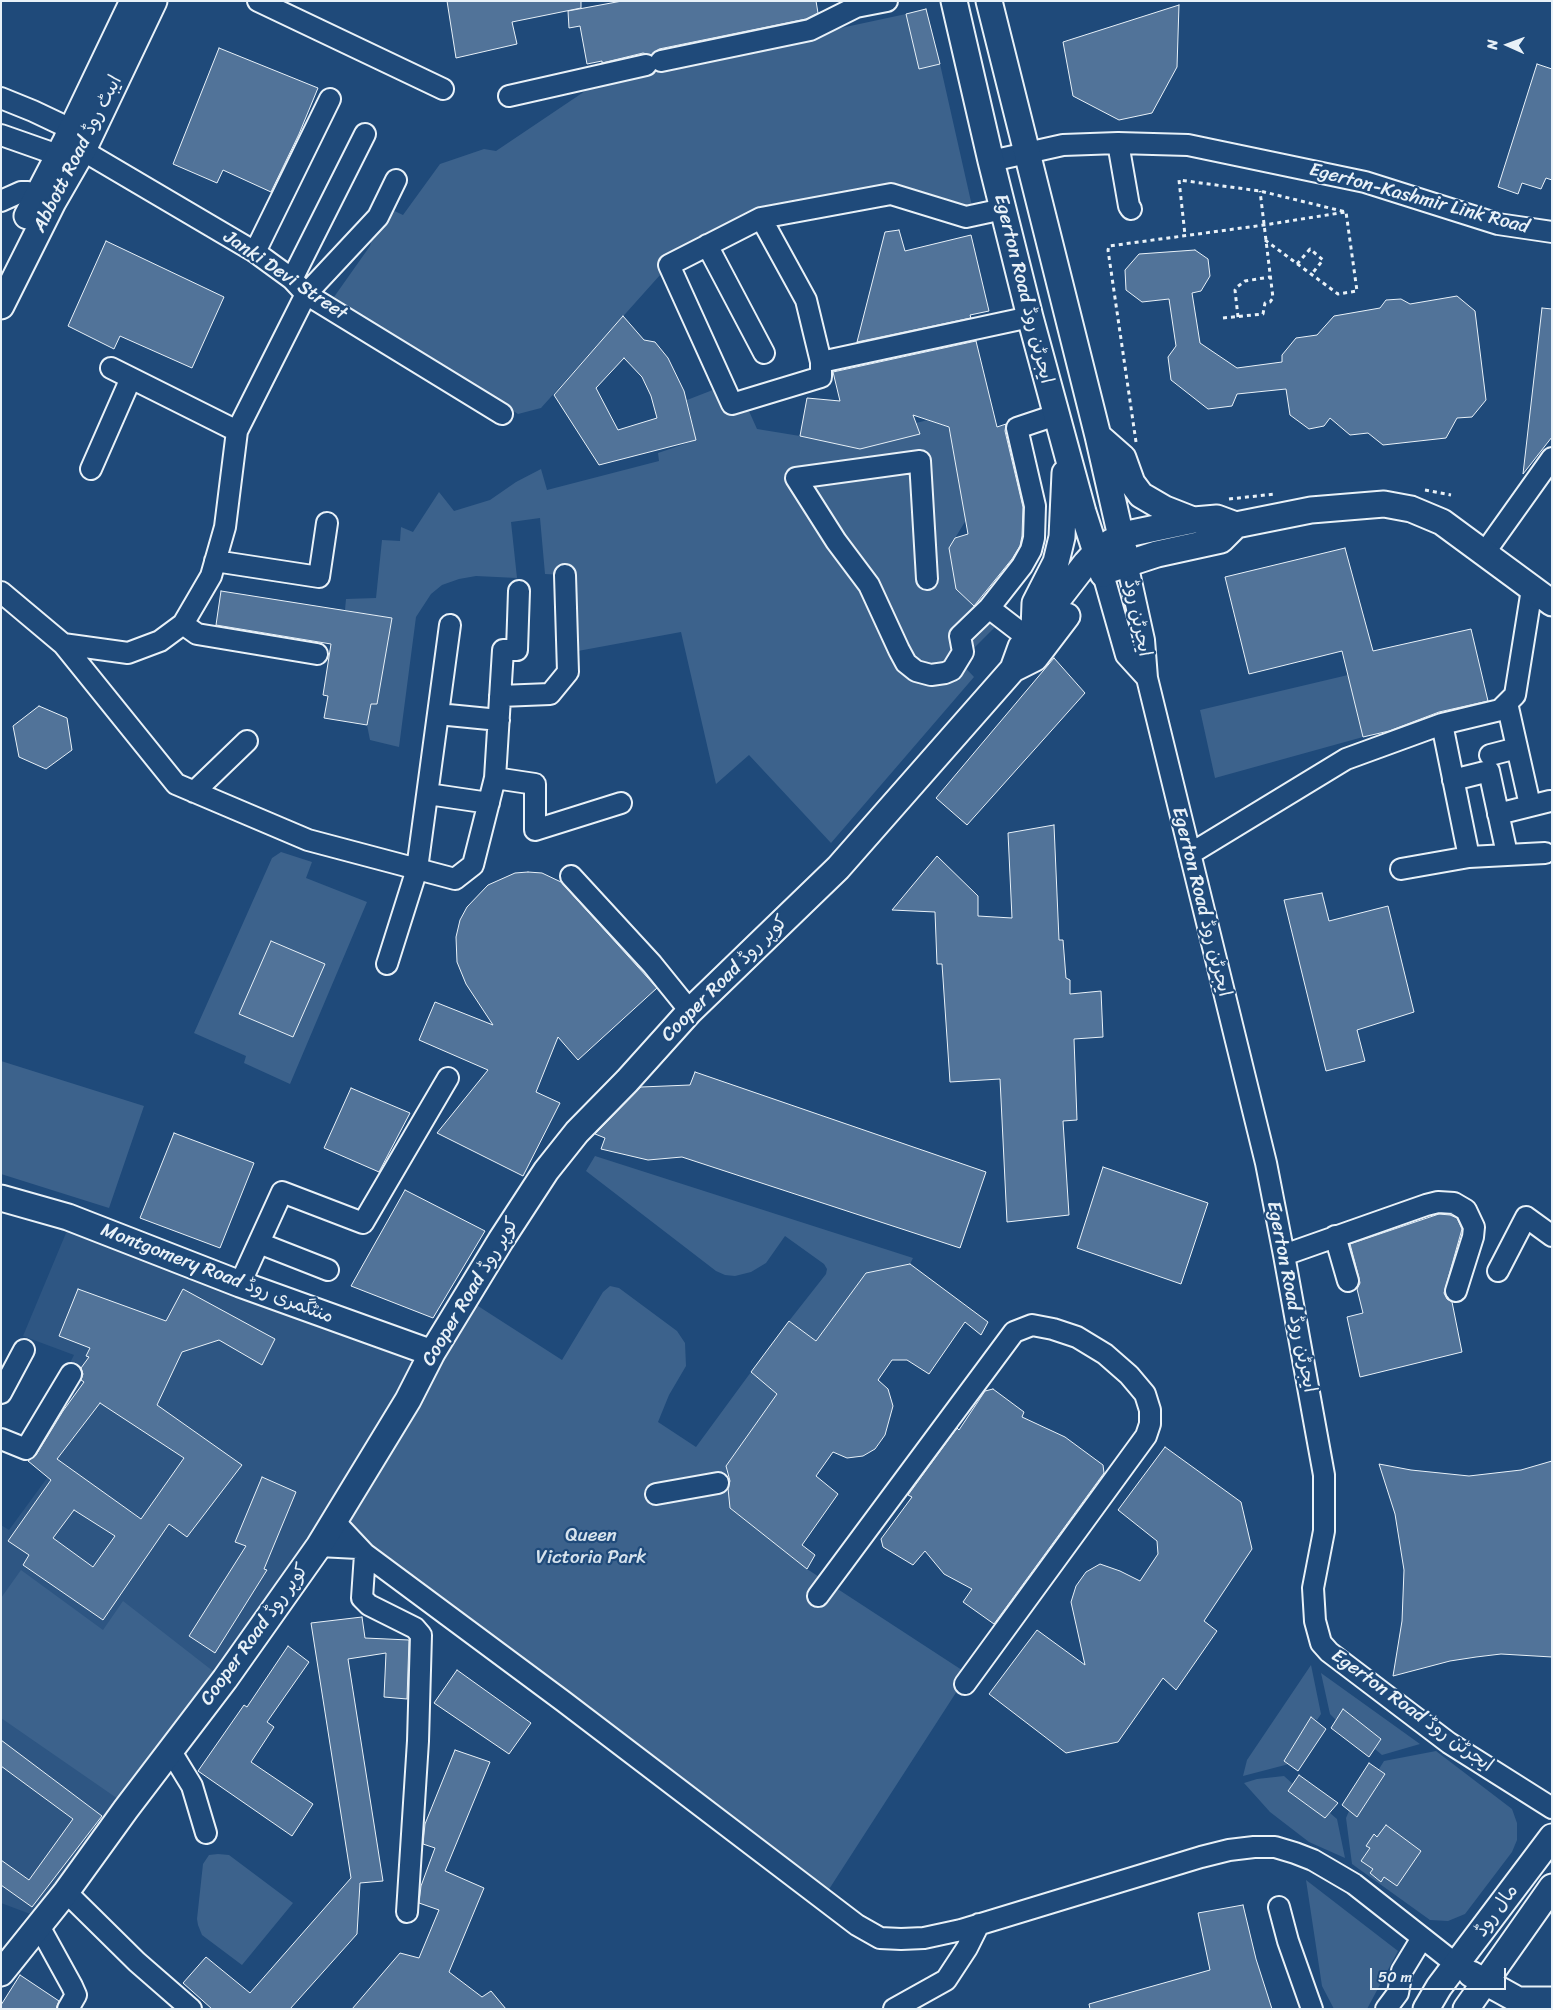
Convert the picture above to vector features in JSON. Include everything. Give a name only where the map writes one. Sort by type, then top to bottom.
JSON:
[{"type":"main road","name":"Abbott Road ایبٹ روڈ","points":[[1,306],[45,198],[133,1]]},
{"type":"main road","name":"Abbott Road ایبٹ روڈ","points":[[69,144],[154,1]]},
{"type":"main road","name":"Egerton Road ایجرٹن روڈ","points":[[954,1],[990,161],[1030,317],[1099,564]]},
{"type":"main road","name":"Egerton Road ایجرٹن روڈ","points":[[989,1],[1098,436],[1127,563]]},
{"type":"main road","name":"Abbott Road ایبٹ روڈ","points":[[1,268],[45,198]]},
{"type":"main road","points":[[1098,436],[1123,458],[1132,483],[1141,495],[1165,509],[1194,520]]},
{"type":"main road","points":[[1031,634],[1035,603],[1056,562],[1062,537],[1066,451]]},
{"type":"main road","points":[[1099,564],[1122,537],[1148,528],[1217,518],[1236,525],[1311,510],[1384,504],[1425,514],[1442,522],[1552,603]]},
{"type":"main road","points":[[1099,564],[1127,563],[1221,540],[1236,525]]},
{"type":"main road","name":"Cooper Road کوپر روڈ","points":[[1,1973],[66,1892],[170,1750],[225,1679],[319,1546],[408,1400],[432,1353],[501,1240],[546,1171],[577,1132],[627,1081],[690,1011],[838,868],[1013,669],[1022,647],[1031,634],[1099,564]]},
{"type":"main road","name":"Cooper Road کوپر روڈ","points":[[1013,669],[1035,658],[1091,585],[1099,564]]},
{"type":"main road","name":"Montgomery Road منٹگمری روڈ","points":[[1,1198],[68,1217],[240,1284],[432,1353]]},
{"type":"main road","name":"مال روڈ","points":[[1426,2009],[1552,1837]]},
{"type":"main road","name":"مال روڈ","points":[[1466,2009],[1552,1887]]},
{"type":"main road","points":[[1457,1965],[1518,2000],[1552,2000]]},
{"type":"street","points":[[258,1],[443,89]]},
{"type":"street","points":[[509,96],[810,30],[856,7],[887,1]]},
{"type":"street","points":[[1,98],[33,111],[69,144]]},
{"type":"street","points":[[255,252],[330,99]]},
{"type":"street","points":[[292,279],[365,134]]},
{"type":"street","points":[[1,135],[69,144]]},
{"type":"street","points":[[1118,143],[1131,209]]},
{"type":"street","name":"Egerton-Kashmir Link Road","points":[[990,161],[1063,145],[1118,143],[1188,146],[1364,182],[1498,224],[1552,232]]},
{"type":"street","name":"Janki Devi Street","points":[[69,144],[255,252],[292,279],[306,294],[502,414]]},
{"type":"street","points":[[63,644],[128,653],[160,641],[183,624],[211,576],[225,527],[237,431],[306,294],[378,217],[396,180]]},
{"type":"street","points":[[1,201],[22,192],[45,198]]},
{"type":"street","points":[[762,218],[806,300],[821,362],[821,377],[732,404],[669,265],[762,218],[891,194],[966,217],[1003,209]]},
{"type":"street","points":[[708,245],[764,353]]},
{"type":"street","points":[[821,362],[1030,317]]},
{"type":"street","points":[[111,368],[237,431]]},
{"type":"street","points":[[91,468],[131,378]]},
{"type":"street","points":[[927,579],[920,461],[796,478],[836,541],[869,585],[906,663],[916,672],[931,675],[945,673],[952,670],[963,652],[960,636],[990,608],[1022,566],[1031,550],[1034,538],[1036,506],[1017,428],[1056,415]]},
{"type":"street","points":[[1485,552],[1552,458]]},
{"type":"street","points":[[215,561],[319,578],[327,523]]},
{"type":"street","name":"ایجرٹن روڈ","points":[[1127,563],[1144,640],[1147,678]]},
{"type":"street","name":"ایجرٹن روڈ","points":[[1099,564],[1126,655],[1147,678]]},
{"type":"street","points":[[500,696],[550,694],[568,672],[565,575]]},
{"type":"street","points":[[1190,854],[1346,759],[1442,724],[1500,710],[1516,695],[1532,589]]},
{"type":"street","points":[[1,592],[63,644],[176,784],[308,840],[455,879],[473,865],[495,778],[503,650],[517,650],[519,592]]},
{"type":"street","points":[[990,608],[1031,634]]},
{"type":"street","points":[[183,624],[197,634],[317,654]]},
{"type":"street","points":[[387,964],[417,869],[450,625]]},
{"type":"street","name":"Egerton Road ایجرٹن روڈ","points":[[1147,678],[1266,1163],[1324,1475],[1324,1531],[1313,1588],[1315,1621],[1321,1643],[1329,1652],[1448,1743],[1549,1802]]},
{"type":"street","points":[[1507,703],[1530,805]]},
{"type":"street","points":[[438,714],[499,720]]},
{"type":"street","points":[[1442,724],[1469,857]]},
{"type":"street","points":[[194,792],[247,741]]},
{"type":"street","points":[[1490,755],[1517,748]]},
{"type":"street","points":[[1453,780],[1489,771],[1508,854]]},
{"type":"street","points":[[495,778],[535,784],[536,830],[621,803]]},
{"type":"street","points":[[428,794],[489,803]]},
{"type":"street","points":[[1498,814],[1550,801]]},
{"type":"street","points":[[1400,869],[1469,857],[1544,853]]},
{"type":"street","points":[[571,876],[652,964],[690,1011]]},
{"type":"street","points":[[240,1284],[282,1192],[364,1223],[448,1078]]},
{"type":"street","points":[[1284,1255],[1426,1205],[1438,1202],[1454,1203],[1466,1210],[1474,1227],[1473,1237],[1456,1291]]},
{"type":"street","points":[[1498,1271],[1526,1217],[1552,1236]]},
{"type":"street","points":[[1335,1236],[1348,1280]]},
{"type":"street","points":[[259,1243],[328,1270]]},
{"type":"street","points":[[818,1596],[1014,1332],[1032,1325],[1054,1329],[1077,1337],[1105,1354],[1128,1375],[1144,1394],[1150,1410],[1150,1424],[1146,1436],[965,1684]]},
{"type":"street","points":[[1,1393],[24,1350]]},
{"type":"street","points":[[1,1439],[26,1449],[70,1374]]},
{"type":"street","points":[[656,1494],[718,1483]]},
{"type":"street","points":[[335,1522],[361,1551],[865,1930],[880,1938],[924,1938],[979,1924],[1164,1867],[1229,1850],[1275,1847],[1313,1860],[1354,1884],[1457,1965]]},
{"type":"street","points":[[319,1546],[361,1551]]},
{"type":"street","points":[[361,1551],[362,1598],[369,1605],[415,1628],[421,1635],[418,1741],[407,1912]]},
{"type":"street","points":[[170,1750],[192,1786],[206,1833]]},
{"type":"street","points":[[66,1892],[137,1962],[191,2009]]},
{"type":"street","points":[[1279,1907],[1288,1941],[1312,2009]]},
{"type":"street","points":[[894,2009],[946,1980],[967,1948],[979,1924]]},
{"type":"street","points":[[39,1926],[76,1995],[68,2009]]},
{"type":"street","points":[[1386,2009],[1398,1993],[1402,1971],[1422,1938]]},
{"type":"path","points":[[1185,235],[1179,180],[1260,191],[1346,212]]},
{"type":"path","points":[[1223,318],[1263,314],[1265,303],[1270,302],[1273,298],[1260,191]]},
{"type":"path","points":[[1137,446],[1108,248],[1110,246],[1346,212]]},
{"type":"path","points":[[1265,240],[1340,295],[1357,291],[1346,212]]},
{"type":"path","points":[[1297,264],[1310,249],[1323,260],[1311,275]]},
{"type":"path","points":[[1238,317],[1235,290],[1237,287],[1245,281],[1270,277]]},
{"type":"path","points":[[1423,489],[1451,496]]},
{"type":"path","points":[[1220,500],[1280,493]]},
{"type":"shaded area","points":[[71,1221],[421,1366],[340,1525],[33,1915],[1,1903],[1,1525],[9,1530],[50,1474],[26,1449],[74,1355],[23,1336]]},
{"type":"green space","points":[[906,14],[919,69],[940,64],[974,215],[891,194],[766,217],[669,265],[541,408],[518,414],[334,297],[370,246],[378,217],[384,206],[403,215],[440,164],[484,149],[496,151],[603,79]]},
{"type":"green space","points":[[723,386],[744,400],[757,429],[859,449],[920,434],[916,423],[928,420],[948,427],[951,439],[966,520],[949,548],[956,589],[995,627],[960,662],[974,677],[831,843],[749,755],[716,784],[681,632],[567,653],[564,575],[545,574],[540,518],[511,522],[517,578],[476,576],[459,579],[442,585],[431,594],[416,617],[399,747],[370,740],[367,725],[371,704],[377,704],[392,618],[345,610],[346,599],[376,598],[382,540],[400,541],[401,527],[413,532],[439,492],[454,511],[490,500],[516,482],[541,469],[547,490],[659,461],[658,453],[696,440],[687,400]]},
{"type":"green space","points":[[1348,675],[1363,737],[1215,778],[1200,710]]},
{"type":"green space","points":[[281,852],[312,862],[306,878],[367,902],[290,1084],[244,1063],[246,1056],[194,1033],[272,858]]},
{"type":"green space","points":[[1,1061],[144,1106],[109,1208],[1,1174]]},
{"type":"green space","points":[[595,1156],[913,1258],[910,1264],[866,1273],[816,1341],[789,1321],[826,1274],[827,1269],[824,1264],[785,1236],[766,1263],[751,1272],[735,1276],[725,1275],[716,1271],[586,1171]]},
{"type":"green space","name":"Queen Victoria Park","points":[[610,1286],[619,1288],[677,1331],[685,1343],[686,1366],[669,1395],[658,1422],[696,1447],[751,1372],[777,1394],[726,1466],[730,1508],[807,1569],[968,1674],[824,1897],[334,1529],[464,1297],[562,1360],[603,1292]]},
{"type":"green space","points":[[21,1570],[103,1630],[123,1601],[218,1675],[121,1801],[1,1718],[1,1598]]},
{"type":"green space","points":[[1311,1665],[1321,1714],[1317,1720],[1311,1717],[1284,1760],[1289,1764],[1243,1776],[1247,1760]]},
{"type":"green space","points":[[1321,1673],[1420,1744],[1382,1755],[1375,1749],[1381,1739],[1343,1709],[1336,1720],[1330,1714]]},
{"type":"green space","points":[[1436,1751],[1512,1809],[1517,1823],[1517,1840],[1512,1852],[1465,1914],[1448,1921],[1430,1920],[1352,1864],[1346,1818],[1349,1811],[1357,1817],[1385,1775],[1379,1769],[1384,1761]]},
{"type":"green space","points":[[1284,1776],[1293,1784],[1289,1792],[1325,1818],[1330,1813],[1337,1819],[1345,1858],[1309,1842],[1270,1812],[1244,1783],[1257,1779]]},
{"type":"green space","points":[[209,1855],[229,1855],[293,1903],[242,1965],[202,1935],[198,1925],[203,1864]]},
{"type":"green space","points":[[1306,1880],[1398,1951],[1367,2009],[1334,2009],[1322,1986]]},
{"type":"building","points":[[447,1],[581,1],[581,8],[512,22],[517,44],[456,58]]},
{"type":"building","points":[[622,1],[816,1],[818,13],[806,19],[659,49],[651,55],[643,53],[602,63],[602,61],[587,64],[580,26],[569,28],[568,11]]},
{"type":"building","points":[[1179,5],[1177,67],[1152,113],[1119,120],[1073,96],[1063,42]]},
{"type":"building","points":[[926,9],[940,64],[919,69],[906,14]]},
{"type":"building","points":[[219,48],[318,88],[299,134],[271,192],[223,170],[217,183],[173,164]]},
{"type":"building","points":[[1537,64],[1552,69],[1552,180],[1546,178],[1541,189],[1522,183],[1518,194],[1498,187]]},
{"type":"building","points":[[899,230],[905,251],[971,235],[989,311],[970,315],[971,318],[857,342],[885,232]]},
{"type":"building","points":[[106,241],[224,297],[192,368],[120,336],[114,349],[68,326]]},
{"type":"building","points":[[1195,250],[1208,259],[1210,276],[1201,291],[1192,293],[1200,343],[1237,368],[1282,362],[1282,355],[1296,338],[1317,335],[1334,316],[1380,308],[1386,300],[1401,299],[1410,304],[1457,296],[1475,311],[1486,400],[1472,417],[1457,418],[1446,438],[1383,445],[1368,433],[1350,435],[1330,418],[1324,426],[1309,429],[1290,415],[1286,389],[1237,394],[1232,406],[1208,409],[1171,380],[1168,357],[1176,346],[1169,299],[1142,302],[1126,290],[1125,270],[1139,254]]},
{"type":"building","points":[[1542,308],[1552,309],[1552,437],[1523,474]]},
{"type":"building","points":[[623,316],[644,340],[655,342],[668,358],[684,391],[696,440],[599,465],[554,395]],"holes":[[[624,358],[642,377],[651,396],[657,418],[618,430],[596,388]]]},
{"type":"building","points":[[976,341],[997,427],[1006,424],[1005,431],[1023,507],[1020,546],[1012,559],[974,606],[956,589],[949,548],[955,538],[968,534],[949,427],[913,415],[920,434],[860,449],[800,436],[807,398],[840,401],[833,372]]},
{"type":"building","points":[[1345,548],[1373,651],[1471,629],[1488,701],[1439,712],[1389,731],[1363,737],[1342,651],[1249,674],[1225,577]]},
{"type":"building","points":[[221,591],[392,618],[377,704],[371,704],[367,725],[324,718],[328,696],[323,695],[331,644],[216,625]]},
{"type":"building","points":[[1054,658],[1085,693],[967,825],[936,798]]},
{"type":"building","points":[[39,706],[67,718],[72,750],[46,769],[19,757],[13,726]]},
{"type":"building","points":[[1054,825],[1059,940],[1063,940],[1066,978],[1070,980],[1070,994],[1101,991],[1103,1037],[1074,1039],[1077,1120],[1063,1121],[1069,1215],[1007,1222],[1000,1079],[950,1082],[942,964],[937,964],[935,912],[892,910],[937,856],[978,896],[978,916],[1012,918],[1008,833]]},
{"type":"building","points":[[515,873],[542,873],[561,882],[657,988],[578,1060],[558,1037],[536,1092],[560,1103],[523,1176],[437,1133],[488,1070],[419,1040],[435,1002],[493,1025],[466,984],[457,962],[456,937],[460,920],[467,907],[488,885]]},
{"type":"building","points":[[1322,893],[1329,921],[1388,906],[1414,1012],[1357,1030],[1365,1061],[1326,1071],[1284,900]]},
{"type":"building","points":[[271,941],[325,964],[293,1037],[239,1014]]},
{"type":"building","points":[[695,1072],[986,1172],[960,1248],[682,1157],[648,1160],[601,1149],[605,1138],[595,1134],[641,1087],[690,1085]]},
{"type":"building","points":[[351,1088],[410,1113],[379,1172],[324,1148]]},
{"type":"building","points":[[174,1133],[254,1163],[220,1248],[140,1218]]},
{"type":"building","points":[[1103,1167],[1208,1203],[1181,1284],[1077,1248]]},
{"type":"building","points":[[405,1190],[485,1231],[433,1318],[351,1286]]},
{"type":"building","points":[[1439,1214],[1457,1218],[1462,1229],[1444,1293],[1447,1299],[1452,1302],[1462,1352],[1360,1377],[1347,1317],[1363,1313],[1357,1289],[1360,1283],[1350,1244]]},
{"type":"building","points":[[910,1264],[988,1322],[981,1335],[965,1322],[929,1374],[907,1360],[892,1360],[878,1380],[888,1389],[893,1406],[885,1435],[875,1449],[863,1456],[847,1458],[833,1452],[816,1476],[838,1494],[802,1545],[815,1555],[807,1569],[730,1508],[728,1488],[730,1481],[726,1466],[777,1394],[751,1372],[789,1321],[816,1341],[866,1273]]},
{"type":"building","points":[[78,1289],[166,1321],[183,1289],[275,1339],[262,1365],[219,1340],[182,1352],[157,1405],[242,1465],[187,1537],[169,1524],[103,1620],[23,1565],[29,1555],[8,1541],[51,1480],[28,1461],[36,1455],[63,1411],[84,1382],[81,1380],[83,1374],[81,1368],[89,1357],[86,1356],[90,1348],[59,1336]],"holes":[[[100,1403],[184,1458],[141,1519],[57,1459]],[[74,1510],[115,1536],[93,1567],[53,1538]]]},
{"type":"building","points":[[993,1389],[1024,1412],[1022,1417],[1065,1437],[1103,1465],[1104,1473],[994,1624],[963,1602],[972,1589],[944,1574],[925,1551],[913,1565],[883,1547],[881,1539],[912,1497],[908,1495],[957,1428],[959,1430],[985,1391]]},
{"type":"building","points":[[1165,1447],[1241,1502],[1252,1549],[1204,1621],[1217,1631],[1176,1690],[1163,1678],[1118,1742],[1066,1753],[989,1694],[1037,1630],[1085,1665],[1071,1602],[1076,1586],[1086,1572],[1100,1564],[1140,1581],[1158,1554],[1157,1541],[1118,1510]]},
{"type":"building","points":[[1552,1461],[1552,1657],[1501,1654],[1450,1661],[1393,1676],[1402,1621],[1404,1570],[1395,1514],[1379,1464],[1411,1470],[1469,1476],[1521,1470]]},
{"type":"building","points":[[262,1477],[296,1492],[264,1569],[267,1570],[215,1653],[189,1636],[246,1546],[235,1542]]},
{"type":"building","points":[[362,1617],[365,1638],[409,1640],[407,1699],[384,1697],[386,1653],[348,1659],[383,1881],[360,1883],[357,1934],[290,2009],[212,2009],[183,1983],[206,1957],[250,1993],[351,1878],[311,1623]]},
{"type":"building","points":[[288,1646],[309,1662],[267,1722],[274,1727],[251,1762],[313,1804],[292,1836],[198,1771],[244,1705],[247,1707]]},
{"type":"building","points":[[457,1670],[531,1723],[509,1754],[434,1703]]},
{"type":"building","points":[[1343,1709],[1381,1739],[1369,1757],[1331,1728]]},
{"type":"building","points":[[1311,1717],[1326,1729],[1298,1771],[1284,1761]]},
{"type":"building","points":[[1,1740],[102,1816],[32,1907],[1,1885],[1,1860],[29,1880],[73,1819],[1,1766]]},
{"type":"building","points":[[455,1750],[490,1762],[445,1871],[484,1888],[449,1972],[482,1997],[491,1991],[506,2009],[352,2009],[400,1953],[419,1958],[439,1910],[419,1903],[421,1886],[435,1848],[423,1844],[425,1824]]},
{"type":"building","points":[[1369,1763],[1385,1774],[1357,1817],[1342,1805]]},
{"type":"building","points":[[1299,1775],[1338,1803],[1325,1818],[1288,1791]]},
{"type":"building","points":[[1386,1825],[1421,1851],[1397,1886],[1384,1877],[1381,1882],[1370,1873],[1373,1869],[1361,1861],[1370,1848],[1366,1846],[1374,1834],[1377,1837]]},
{"type":"building","points":[[1243,1905],[1256,1959],[1272,2009],[1090,2009],[1089,2004],[1210,1970],[1198,1913]]},
{"type":"building","points":[[20,1975],[59,2001],[56,2009],[1,2009],[1,2005]]}]
